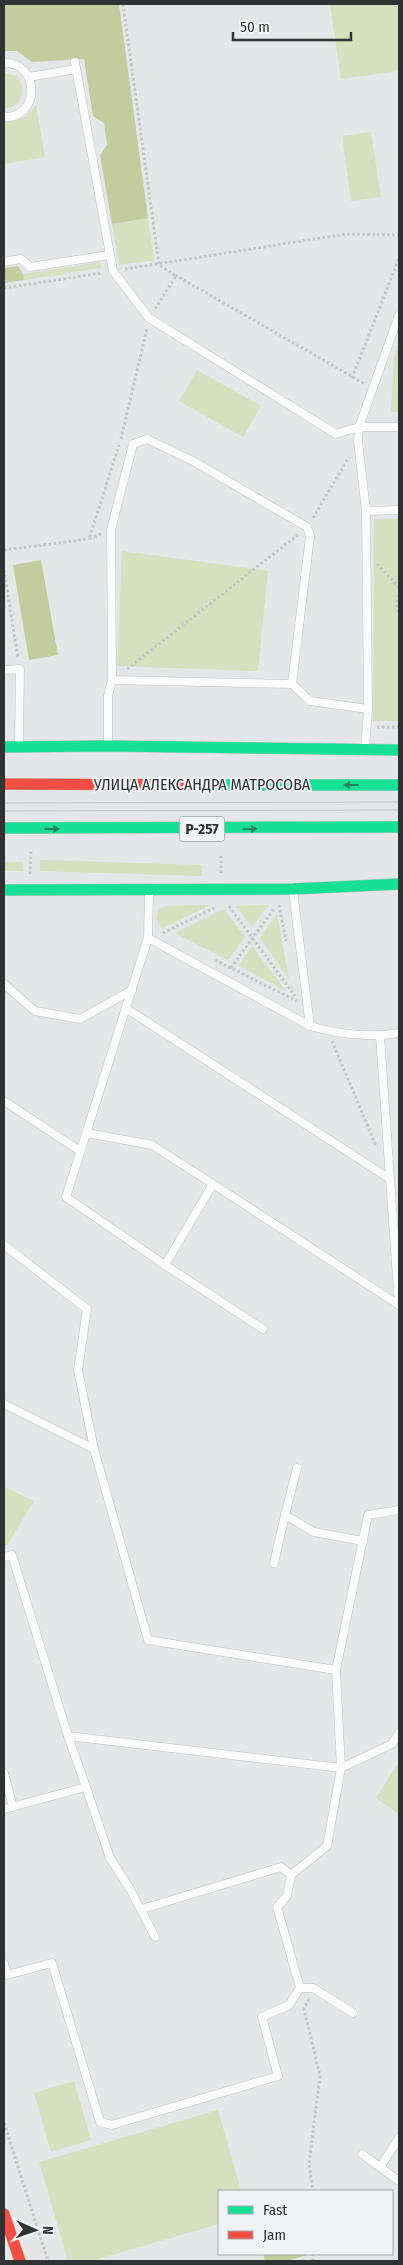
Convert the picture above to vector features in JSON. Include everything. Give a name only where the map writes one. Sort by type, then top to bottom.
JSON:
[{"type":"main road","points":[[4,747],[108,746],[399,750]]},
{"type":"main road","name":"УЛИЦА АЛЕКСАНДРА МАТРОСОВА","points":[[4,784],[399,785]]},
{"type":"main road","name":"Р-257","points":[[4,828],[399,827]]},
{"type":"main road","points":[[4,890],[293,889],[399,884]]},
{"type":"main road","points":[[4,2214],[20,2261]]},
{"type":"lane","points":[[4,62],[16,64],[29,77],[32,94],[29,103],[16,115],[4,117]]},
{"type":"lane","points":[[29,77],[76,66],[113,271],[149,318],[336,434],[359,427],[399,427]]},
{"type":"lane","points":[[4,262],[21,259],[30,267],[109,255]]},
{"type":"lane","points":[[365,751],[368,709],[366,511],[358,441],[359,427],[399,315]]},
{"type":"lane","points":[[108,746],[108,696],[112,680],[111,530],[133,444],[147,438],[193,461],[307,527],[310,536],[292,684]]},
{"type":"lane","points":[[366,511],[399,510]]},
{"type":"lane","points":[[4,670],[20,669],[19,747]]},
{"type":"lane","points":[[112,680],[292,684],[310,701],[368,709]]},
{"type":"lane","points":[[149,889],[148,938],[66,1197],[263,1329]]},
{"type":"lane","points":[[293,889],[310,1026]]},
{"type":"lane","points":[[148,938],[310,1026],[328,1031],[380,1036],[399,1033]]},
{"type":"lane","points":[[4,984],[35,1011],[80,1019],[132,990]]},
{"type":"lane","points":[[127,1009],[390,1179]]},
{"type":"lane","points":[[380,1036],[399,1305]]},
{"type":"lane","points":[[4,1101],[80,1151]]},
{"type":"lane","points":[[87,1132],[152,1145],[399,1305]]},
{"type":"lane","points":[[165,1265],[213,1184]]},
{"type":"lane","points":[[4,1245],[87,1309],[78,1370],[94,1449],[148,1640],[336,1670]]},
{"type":"lane","points":[[4,1404],[94,1449]]},
{"type":"lane","points":[[274,1563],[297,1468]]},
{"type":"lane","points":[[4,1964],[7,1975],[52,1963],[100,2122],[112,2125],[278,2076],[262,2016],[289,2005],[300,1988],[277,1907],[287,1896],[291,1875],[327,1846],[341,1768],[336,1670],[362,1541],[368,1515],[399,1511]]},
{"type":"lane","points":[[285,1515],[314,1532],[362,1541]]},
{"type":"lane","points":[[4,1557],[12,1555],[68,1736],[110,1858],[142,1909],[155,1937]]},
{"type":"lane","points":[[68,1736],[341,1768],[392,1744],[399,1733]]},
{"type":"lane","points":[[4,1773],[13,1807]]},
{"type":"lane","points":[[4,1809],[86,1787]]},
{"type":"lane","points":[[142,1909],[281,1867],[291,1875]]},
{"type":"lane","points":[[300,1988],[313,1988],[353,2013]]},
{"type":"lane","points":[[380,2167],[399,2138]]},
{"type":"lane","points":[[362,2154],[399,2181]]},
{"type":"path","points":[[123,4],[160,265],[352,378],[374,387]]},
{"type":"path","points":[[4,288],[160,265],[346,234],[399,235]]},
{"type":"path","points":[[352,378],[399,258]]},
{"type":"path","points":[[89,538],[126,425],[149,318],[176,276]]},
{"type":"path","points":[[112,680],[307,527],[358,441]]},
{"type":"path","points":[[4,550],[89,538],[111,530]]},
{"type":"path","points":[[365,554],[399,587]]},
{"type":"path","points":[[4,570],[20,669]]},
{"type":"path","points":[[399,595],[397,603],[399,614]]},
{"type":"path","points":[[366,726],[399,727]]},
{"type":"path","points":[[30,849],[30,879]]},
{"type":"path","points":[[221,876],[222,856]]},
{"type":"path","points":[[226,902],[300,1002]]},
{"type":"path","points":[[231,968],[278,903],[288,948]]},
{"type":"path","points":[[171,938],[163,933],[218,906]]},
{"type":"path","points":[[214,959],[300,1002]]},
{"type":"path","points":[[296,984],[300,1002]]},
{"type":"path","points":[[328,1031],[379,1153]]},
{"type":"path","points":[[313,1988],[304,2009],[320,2076],[309,2164],[313,2190]]},
{"type":"path","points":[[4,2123],[48,2261]]},
{"type":"green space","points":[[4,4],[119,4],[148,218],[112,224],[100,155],[107,145],[104,123],[93,116],[84,59],[32,62],[17,51],[4,51]]},
{"type":"green space","points":[[330,4],[399,4],[399,71],[341,79]]},
{"type":"green space","points":[[4,73],[17,76],[22,86],[22,92],[19,101],[15,105],[4,108]]},
{"type":"green space","points":[[36,105],[45,157],[4,164],[4,121],[25,117]]},
{"type":"green space","points":[[371,132],[381,197],[351,201],[342,136]]},
{"type":"green space","points":[[148,218],[154,260],[119,265],[112,224]]},
{"type":"green space","points":[[100,262],[101,268],[24,280],[23,274]]},
{"type":"green space","points":[[18,266],[24,280],[4,283],[4,268]]},
{"type":"green space","points":[[399,341],[399,412],[391,412],[394,357]]},
{"type":"green space","points":[[197,370],[261,406],[243,437],[179,401]]},
{"type":"green space","points":[[374,519],[399,519],[399,721],[373,721]]},
{"type":"green space","points":[[122,551],[268,571],[258,671],[117,666]]},
{"type":"green space","points":[[41,560],[58,655],[29,660],[13,565]]},
{"type":"green space","points":[[40,860],[202,865],[202,876],[40,871]]},
{"type":"green space","points":[[4,862],[23,862],[23,871],[4,871]]},
{"type":"green space","points":[[210,905],[162,928],[158,921],[159,909],[166,906]]},
{"type":"green space","points":[[268,905],[252,927],[236,906]]},
{"type":"green space","points":[[224,909],[245,937],[228,960],[175,933]]},
{"type":"green space","points":[[277,914],[289,979],[260,938]]},
{"type":"green space","points":[[252,946],[286,991],[239,966]]},
{"type":"green space","points":[[4,1487],[34,1501],[7,1545],[4,1546]]},
{"type":"green space","points":[[399,1762],[399,1814],[376,1798]]},
{"type":"green space","points":[[74,2081],[91,2140],[51,2152],[34,2093]]},
{"type":"green space","points":[[218,2110],[241,2190],[218,2190],[218,2224],[91,2261],[68,2261],[39,2162]]},
{"type":"green space","points":[[263,2255],[307,2255],[286,2261],[265,2261]]},
{"type":"tram line","points":[[4,803],[399,802]]},
{"type":"tram line","points":[[4,811],[399,810]]},
{"type":"traffic: fast","points":[[4,747],[108,746],[399,750]]},
{"type":"traffic: fast","points":[[209,785],[399,785]]},
{"type":"traffic: fast","points":[[4,828],[399,827]]},
{"type":"traffic: fast","points":[[4,890],[293,889],[399,884]]},
{"type":"traffic: jam","points":[[4,784],[209,785]]},
{"type":"traffic: jam","points":[[4,2214],[20,2261]]}]
